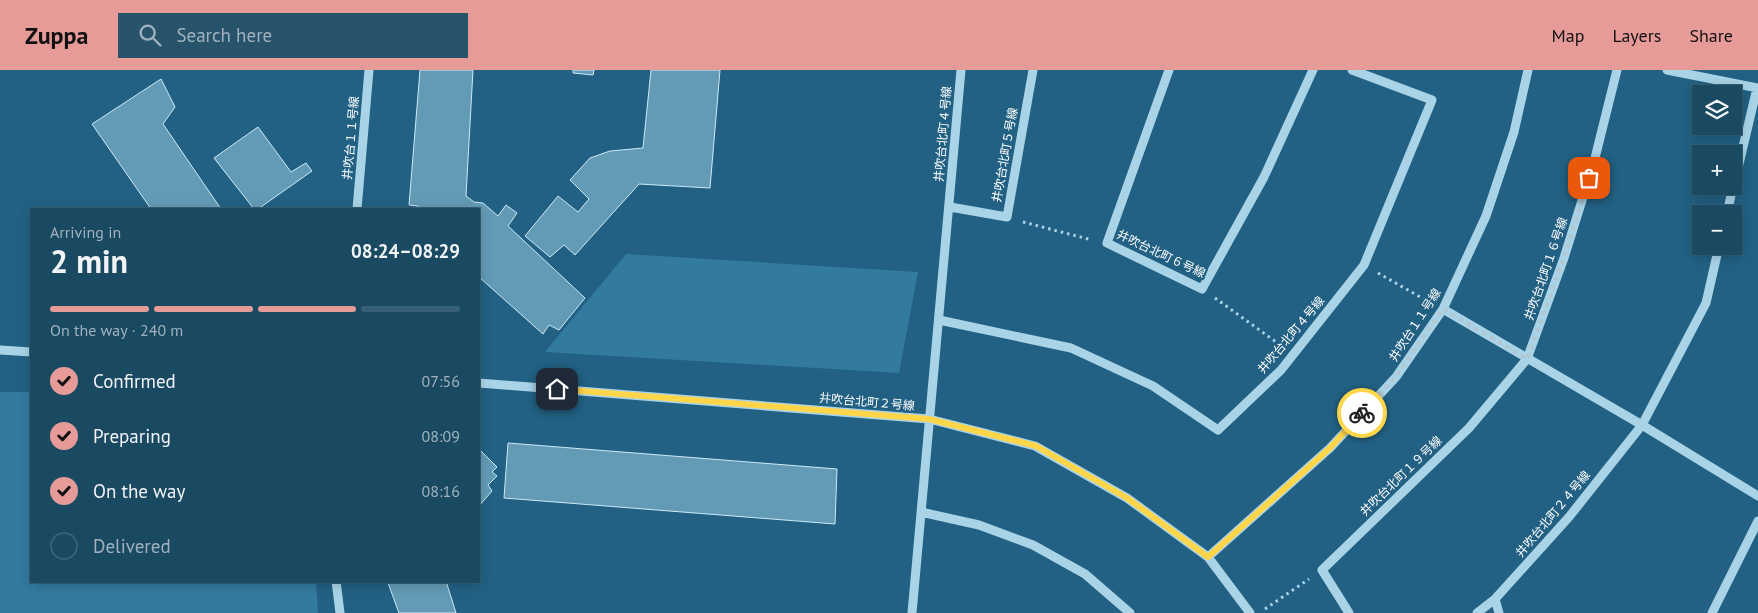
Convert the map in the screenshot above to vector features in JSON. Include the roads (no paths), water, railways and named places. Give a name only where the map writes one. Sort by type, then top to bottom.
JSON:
[{"type":"street","name":"井吹台１１号線","points":[[357,208],[369,70]]},
{"type":"street","name":"井吹台北町４号線","points":[[912,613],[961,70]]},
{"type":"street","name":"井吹台北町５号線","points":[[950,206],[1007,217],[1033,70]]},
{"type":"street","name":"井吹台北町６号線","points":[[1169,70],[1108,244],[1202,289],[1264,177],[1314,70]]},
{"type":"street","name":"井吹台北町４号線","points":[[939,320],[1072,348],[1153,386],[1218,430],[1281,370],[1364,265],[1432,100],[1352,70]]},
{"type":"street","name":"井吹台１１号線","points":[[1208,557],[1330,448],[1396,376],[1443,309],[1486,216],[1514,132],[1528,70]]},
{"type":"street","name":"井吹台北町１６号線","points":[[1527,359],[1564,258],[1594,162],[1617,70]]},
{"type":"street","points":[[1667,70],[1757,88],[1742,152]]},
{"type":"street","name":"井吹台北町２４号線","points":[[1477,613],[1495,599],[1569,517],[1642,425],[1706,303],[1717,255]]},
{"type":"street","points":[[1443,309],[1642,425],[1758,496]]},
{"type":"street","points":[[0,350],[30,352]]},
{"type":"street","name":"井吹台北町１９号線","points":[[1349,613],[1322,570],[1469,428],[1527,359]]},
{"type":"street","name":"井吹台北町２号線","points":[[480,383],[929,419],[1036,446],[1127,498],[1208,557],[1250,613]]},
{"type":"street","points":[[921,512],[979,525],[1033,545],[1085,574],[1130,613]]},
{"type":"street","points":[[1712,613],[1758,521]]},
{"type":"street","points":[[336,583],[340,613]]},
{"type":"street","points":[[1495,599],[1499,613]]}]
